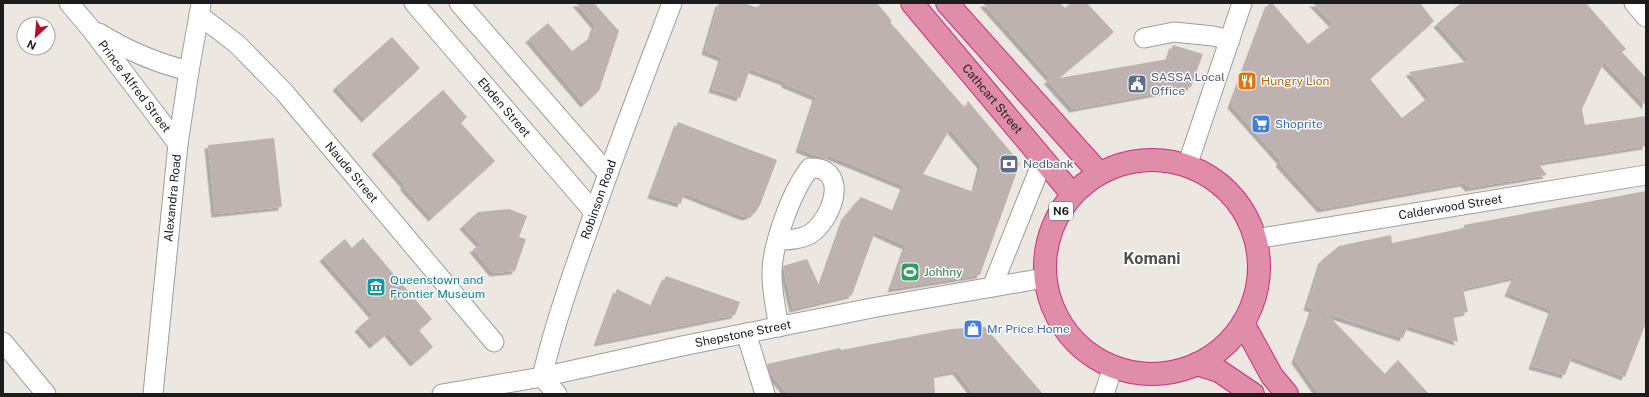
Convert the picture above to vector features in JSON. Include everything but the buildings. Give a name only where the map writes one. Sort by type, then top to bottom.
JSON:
[{"type":"highway","name":"Cathcart Street","points":[[912,3],[1072,194]]},
{"type":"highway","points":[[947,3],[1099,173]]},
{"type":"highway","name":"N6","points":[[1142,160],[1187,166],[1217,182],[1241,207],[1255,239],[1259,268],[1255,297],[1243,323],[1223,347],[1197,364],[1169,372],[1141,373],[1113,367],[1087,352],[1066,332],[1052,306],[1045,278],[1046,248],[1055,219],[1072,194],[1085,182],[1099,173],[1142,160]]},
{"type":"highway","points":[[1243,323],[1272,376],[1287,394]]},
{"type":"highway","points":[[1197,364],[1219,370],[1253,394]]},
{"type":"street","name":"Prince Alfred Street","points":[[69,3],[91,28],[178,144]]},
{"type":"street","name":"Ebden Street","points":[[414,3],[594,212]]},
{"type":"street","points":[[459,3],[608,174]]},
{"type":"street","name":"Robinson Road","points":[[542,377],[563,299],[672,3]]},
{"type":"street","points":[[1187,166],[1242,3]]},
{"type":"street","points":[[1634,3],[1646,17]]},
{"type":"street","name":"Alexandra Road","points":[[153,394],[178,144],[200,9]]},
{"type":"street","name":"Naude Street","points":[[200,9],[285,93],[494,342]]},
{"type":"street","name":"Prince Alfred Street","points":[[91,28],[117,44],[145,58],[189,71]]},
{"type":"street","points":[[1144,38],[1174,32],[1213,36],[1230,40]]},
{"type":"street","points":[[992,287],[1043,160]]},
{"type":"street","name":"Calderwood Street","points":[[1255,239],[1646,175]]},
{"type":"street","points":[[778,240],[773,256],[772,274],[779,327]]},
{"type":"street","name":"Shepstone Street","points":[[442,394],[542,377],[746,333],[877,307],[1045,278]]},
{"type":"street","points":[[746,333],[765,394]]},
{"type":"street","points":[[3,342],[46,394]]},
{"type":"street","points":[[1104,394],[1113,367]]},
{"type":"street","points":[[542,377],[557,394]]},
{"type":"place","name":"Hungry Lion","points":[[1247,81]]},
{"type":"place","name":"SASSA Local Office","points":[[1137,84]]},
{"type":"place","name":"Shoprite","points":[[1261,124]]},
{"type":"place","name":"Nedbank","points":[[1009,164]]},
{"type":"place","name":"Johhny","points":[[910,272]]},
{"type":"place","name":"Queenstown and Frontier Museum","points":[[376,287]]},
{"type":"place","name":"Mr Price Home","points":[[973,329]]},
{"type":"district","name":"Komani","points":[[1152,258]]}]
